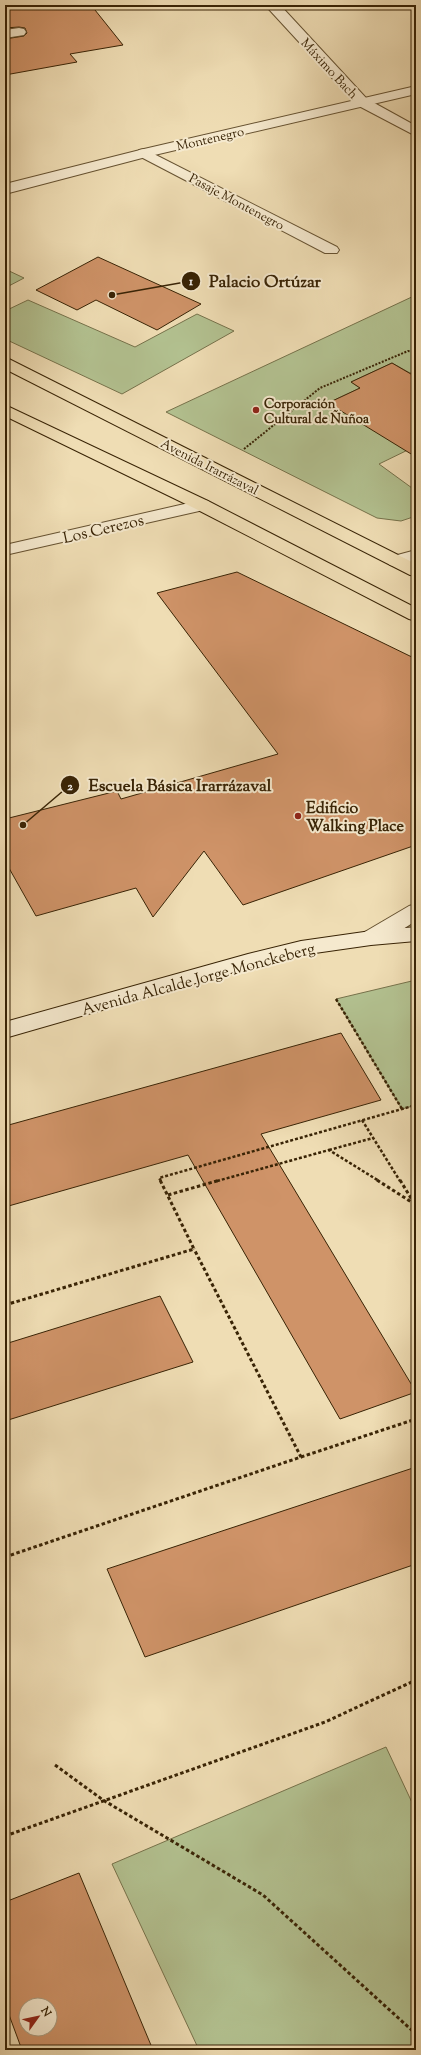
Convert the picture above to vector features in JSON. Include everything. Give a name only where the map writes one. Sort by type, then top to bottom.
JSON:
[{"type":"main road","name":"Avenida Irarrázaval","points":[[5,362],[416,570]]},
{"type":"main road","points":[[5,410],[202,505],[416,615]]},
{"type":"street","name":"Máximo Bach","points":[[272,5],[362,102],[416,132]]},
{"type":"street","points":[[5,34],[19,32]]},
{"type":"street","name":"Montenegro","points":[[5,189],[144,153],[416,90]]},
{"type":"street","name":"Pasaje Montenegro","points":[[144,153],[331,250]]},
{"type":"street","name":"Los Cerezos","points":[[5,550],[202,505]]},
{"type":"street","points":[[396,561],[416,554]]},
{"type":"street","points":[[371,938],[416,912]]},
{"type":"street","name":"Avenida Alcalde Jorge Monckeberg","points":[[5,1030],[248,961],[301,948],[371,938],[416,934]]},
{"type":"path","points":[[240,452],[320,388],[408,351],[416,352]]},
{"type":"path","points":[[336,999],[402,1109]]},
{"type":"path","points":[[301,1457],[159,1178],[416,1105]]},
{"type":"path","points":[[362,1120],[415,1204]]},
{"type":"path","points":[[168,1195],[374,1138]]},
{"type":"path","points":[[329,1150],[415,1204]]},
{"type":"path","points":[[5,1305],[194,1249]]},
{"type":"path","points":[[5,1557],[416,1419]]},
{"type":"path","points":[[5,1836],[325,1722],[416,1680]]},
{"type":"path","points":[[55,1765],[104,1800],[263,1895],[416,2034]]},
{"type":"green space","points":[[5,269],[24,278],[5,288]]},
{"type":"green space","points":[[416,295],[416,371],[410,373],[392,363],[351,382],[360,388],[328,403],[363,424],[416,446],[379,464],[412,488],[416,486],[416,516],[401,521],[377,518],[166,412]]},
{"type":"green space","points":[[28,300],[135,347],[197,314],[234,331],[122,394],[5,339],[5,311]]},
{"type":"green space","points":[[416,980],[416,1105],[402,1109],[336,999]]},
{"type":"green space","points":[[386,1747],[416,1811],[416,2050],[199,2050],[112,1864]]},
{"type":"building","points":[[5,5],[91,5],[123,45],[70,54],[77,62],[5,75],[5,39],[24,36],[27,33],[25,28],[5,28]]},
{"type":"building","points":[[98,257],[201,304],[157,330],[96,300],[77,310],[36,290]]},
{"type":"building","points":[[392,363],[416,377],[416,457],[328,403],[360,388],[351,382]]},
{"type":"building","points":[[237,572],[416,659],[416,845],[243,905],[204,851],[153,917],[136,888],[36,916],[5,861],[5,819],[117,791],[121,799],[278,754],[157,593]]},
{"type":"building","points":[[341,1033],[381,1100],[261,1134],[416,1392],[340,1419],[188,1155],[5,1207],[5,1126]]},
{"type":"building","points":[[160,1296],[193,1362],[5,1421],[5,1344]]},
{"type":"building","points":[[416,1467],[416,1564],[145,1657],[107,1569]]},
{"type":"building","points":[[79,1873],[153,2050],[22,2050],[5,2004],[5,1902]]},
{"type":"place","name":"Palacio Ortúzar","points":[[112,295]]},
{"type":"place","name":"Corporación Cultural de Ñuñoa","points":[[256,410]]},
{"type":"place","name":"Edificio Walking Place","points":[[298,816]]},
{"type":"place","name":"Escuela Básica Irarrázaval","points":[[23,825]]}]
